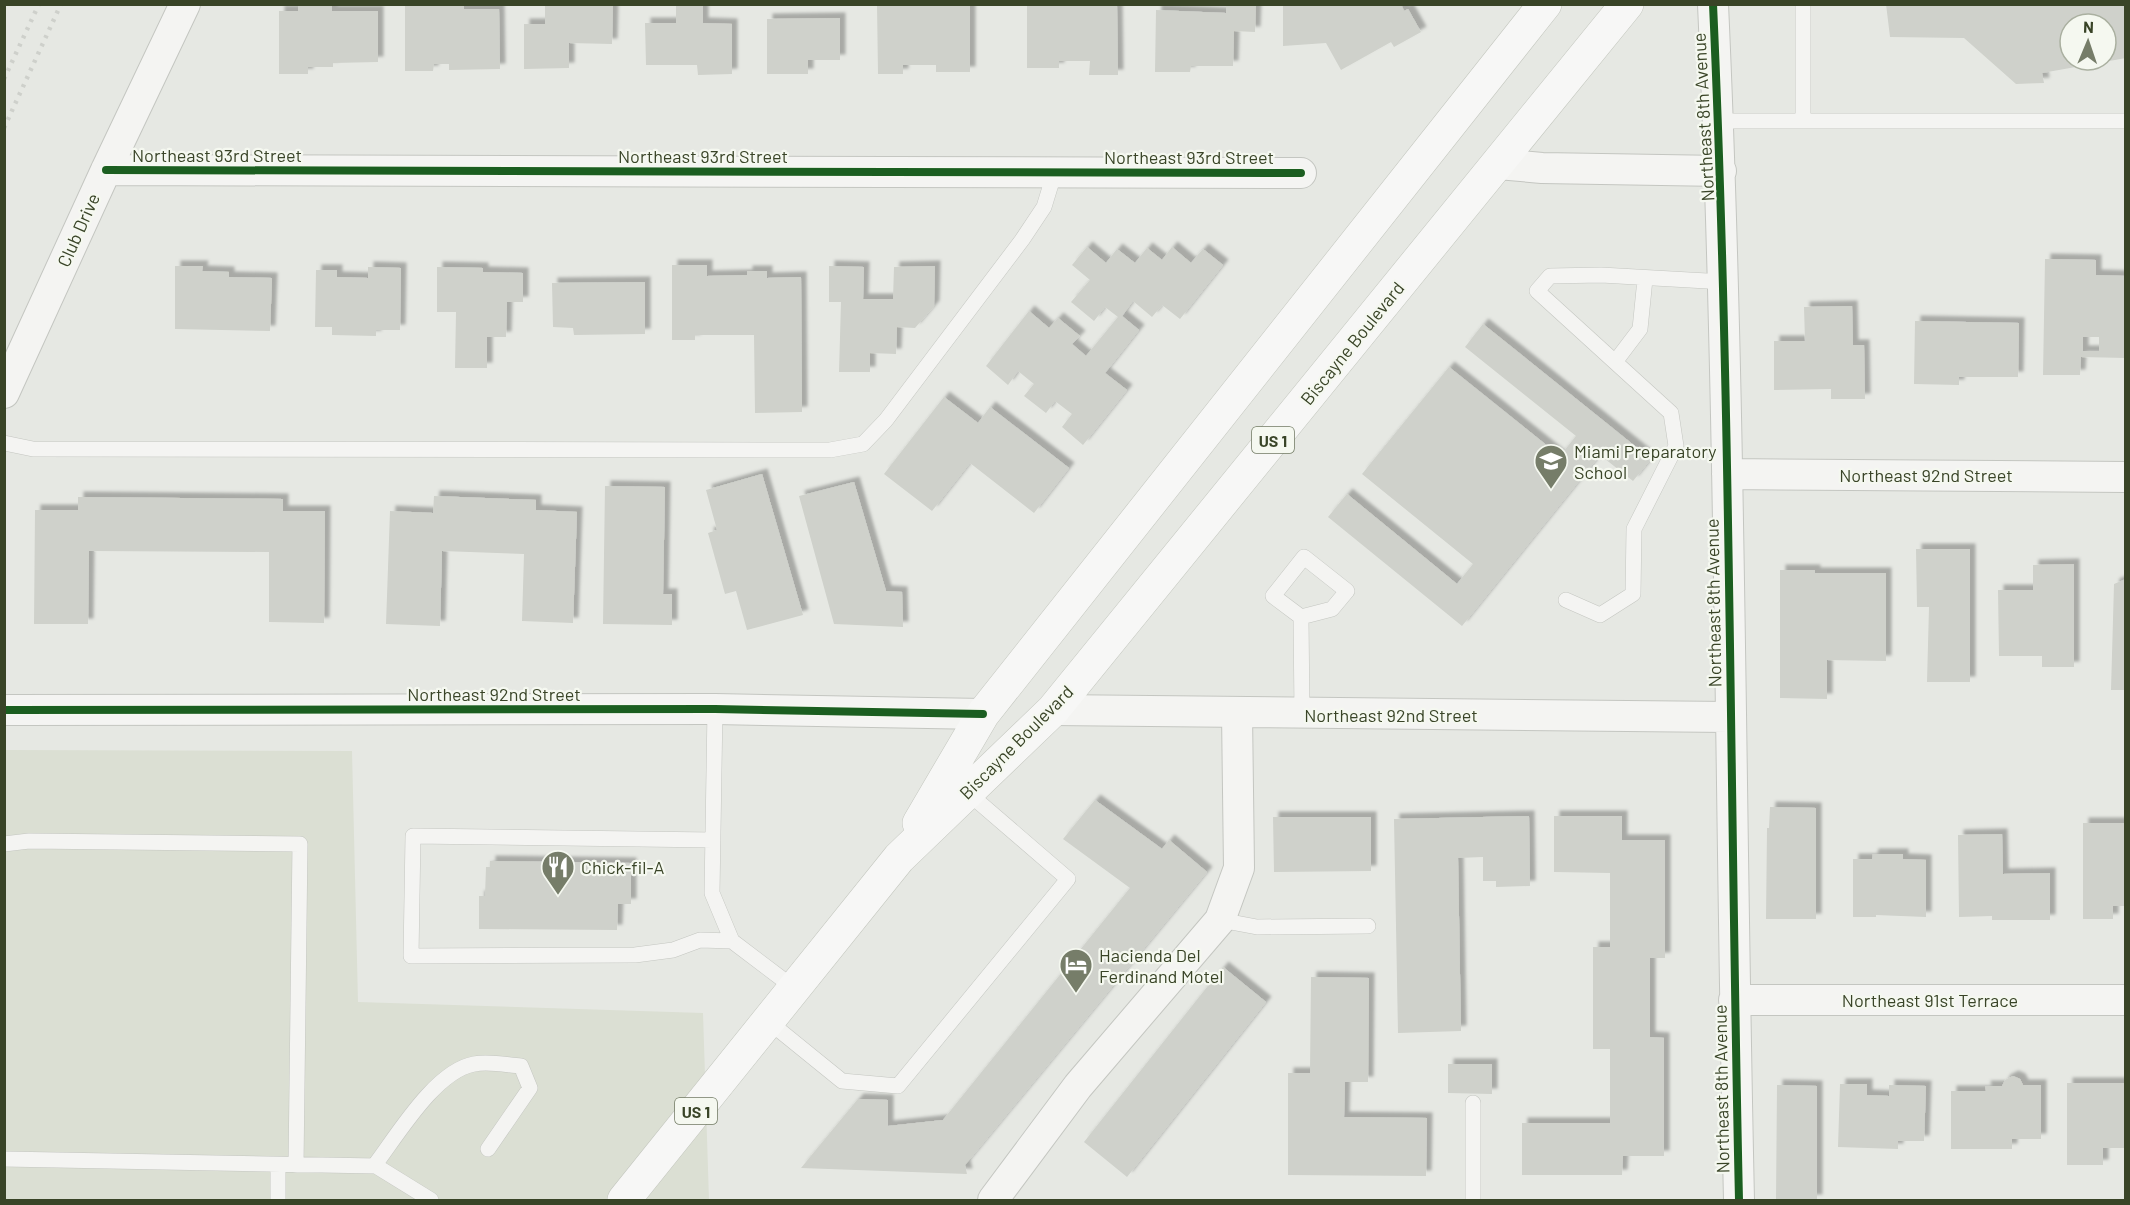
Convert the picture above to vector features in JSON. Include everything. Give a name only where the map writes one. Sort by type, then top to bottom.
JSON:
[{"type":"main road","name":"Biscayne Boulevard","points":[[899,858],[983,714],[1545,4]]},
{"type":"main road","name":"Biscayne Boulevard","points":[[624,1200],[899,858],[1053,710],[1627,4]]},
{"type":"street","name":"Club Drive","points":[[4,393],[185,4]]},
{"type":"street","name":"Northeast 8th Avenue","points":[[1713,4],[1725,282],[1729,717],[1739,1200]]},
{"type":"street","points":[[1498,164],[1542,168],[1721,171]]},
{"type":"street","name":"Northeast 93rd Street","points":[[106,170],[1301,172]]},
{"type":"street","name":"Northeast 92nd Street","points":[[1727,474],[2126,477]]},
{"type":"street","name":"Northeast 92nd Street","points":[[4,710],[715,709],[983,714]]},
{"type":"street","name":"Northeast 92nd Street","points":[[1053,710],[1237,714],[1729,717]]},
{"type":"street","points":[[993,1200],[1078,1086],[1220,920],[1239,868],[1237,714]]},
{"type":"street","name":"Northeast 91st Terrace","points":[[1734,1000],[2126,1000]]},
{"type":"lane","points":[[1803,4],[1803,121]]},
{"type":"lane","points":[[1718,121],[2126,121]]},
{"type":"lane","points":[[4,443],[33,449],[758,450],[830,450],[862,444],[886,420],[1022,240],[1044,207],[1055,171]]},
{"type":"lane","points":[[1566,600],[1600,615],[1633,594],[1634,529],[1676,446],[1671,414],[1537,291],[1550,276],[1602,275],[1725,282]]},
{"type":"lane","points":[[1614,362],[1640,329],[1645,279]]},
{"type":"lane","points":[[1304,556],[1347,591],[1332,609],[1301,617],[1273,596],[1304,556]]},
{"type":"lane","points":[[1301,617],[1302,714]]},
{"type":"lane","points":[[715,709],[712,893],[732,941],[794,988]]},
{"type":"lane","points":[[768,1021],[842,1081],[898,1086],[1068,879],[967,792]]},
{"type":"lane","points":[[713,840],[413,836],[411,956],[635,956],[673,951],[700,940],[732,941]]},
{"type":"lane","points":[[4,844],[28,841],[300,844],[296,1165]]},
{"type":"lane","points":[[1220,920],[1257,927],[1368,926]]},
{"type":"lane","points":[[374,1166],[430,1093],[449,1076],[474,1064],[521,1066],[530,1088],[489,1149]]},
{"type":"lane","points":[[1473,1103],[1473,1200]]},
{"type":"lane","points":[[4,1159],[374,1166],[423,1198]]},
{"type":"lane","points":[[278,1200],[279,1165]]},
{"type":"shaded area","points":[[5,750],[352,751],[358,1002],[703,1013],[709,1200],[5,1200]]},
{"type":"building","points":[[298,4],[332,4],[332,11],[378,11],[378,62],[333,63],[333,67],[308,67],[308,74],[279,74],[279,11],[298,11]]},
{"type":"building","points":[[405,4],[464,4],[464,9],[499,9],[500,69],[449,70],[449,64],[434,64],[433,71],[405,71]]},
{"type":"building","points":[[545,4],[613,4],[612,44],[569,43],[569,68],[524,69],[524,24],[545,24]]},
{"type":"building","points":[[676,4],[703,4],[703,23],[732,24],[732,74],[698,75],[697,65],[646,65],[645,23],[676,23]]},
{"type":"building","points":[[877,4],[970,4],[970,72],[936,72],[936,65],[903,65],[903,74],[878,74]]},
{"type":"building","points":[[1027,4],[1117,5],[1118,75],[1089,75],[1090,61],[1059,61],[1059,68],[1027,68]]},
{"type":"building","points":[[1226,4],[1256,4],[1255,32],[1234,31],[1233,66],[1191,66],[1190,72],[1155,72],[1156,10],[1226,13]]},
{"type":"building","points":[[1283,4],[1401,4],[1404,11],[1408,9],[1421,32],[1394,47],[1391,42],[1341,70],[1326,43],[1283,46]]},
{"type":"building","points":[[1886,4],[2126,4],[2126,58],[2118,59],[2118,12],[2058,12],[2058,70],[2042,73],[2044,83],[2016,84],[1964,38],[1890,37]]},
{"type":"building","points":[[840,18],[840,60],[808,60],[808,74],[767,74],[767,19]]},
{"type":"building","points":[[1087,247],[1106,263],[1117,249],[1135,263],[1147,248],[1162,260],[1172,247],[1191,263],[1203,249],[1223,265],[1180,319],[1162,305],[1152,317],[1133,301],[1122,316],[1139,330],[1105,373],[1127,390],[1083,445],[1062,427],[1072,414],[1055,401],[1046,413],[1024,396],[1034,384],[1018,371],[1008,385],[986,366],[1029,311],[1049,328],[1058,318],[1080,336],[1072,344],[1086,356],[1118,317],[1105,307],[1094,321],[1071,302],[1090,280],[1072,265]]},
{"type":"building","points":[[2045,259],[2096,260],[2096,275],[2126,276],[2126,358],[2081,357],[2080,375],[2043,375]],"holes":[[[2083,337],[2099,337],[2099,351],[2083,351]]]},
{"type":"building","points":[[672,265],[707,265],[707,276],[747,275],[747,271],[767,271],[767,278],[801,277],[802,412],[755,413],[754,335],[695,335],[695,340],[672,340]]},
{"type":"building","points":[[175,266],[203,266],[202,271],[229,272],[229,277],[272,278],[270,331],[175,329]]},
{"type":"building","points":[[829,266],[864,267],[863,299],[893,299],[894,267],[935,266],[934,306],[915,328],[897,327],[896,354],[870,353],[870,372],[839,372],[841,302],[829,302]]},
{"type":"building","points":[[368,267],[401,268],[400,330],[376,330],[376,336],[332,335],[332,327],[315,327],[316,270],[337,270],[337,277],[368,278]]},
{"type":"building","points":[[437,267],[483,268],[483,272],[523,273],[523,302],[507,302],[506,337],[487,337],[487,368],[455,368],[456,312],[437,312]]},
{"type":"building","points":[[645,282],[645,334],[574,335],[573,328],[553,327],[552,283]]},
{"type":"building","points":[[1852,306],[1853,345],[1864,345],[1865,399],[1831,399],[1831,389],[1774,390],[1774,341],[1805,341],[1804,307]]},
{"type":"building","points":[[1915,321],[2019,323],[2018,377],[1959,377],[1959,385],[1914,384]]},
{"type":"building","points":[[1483,324],[1651,459],[1633,481],[1600,455],[1462,626],[1328,517],[1347,494],[1457,584],[1473,564],[1362,474],[1449,367],[1560,456],[1576,436],[1465,347]]},
{"type":"building","points":[[944,397],[978,423],[990,407],[1069,468],[1034,513],[970,463],[932,511],[884,474]]},
{"type":"building","points":[[762,474],[803,615],[747,630],[736,591],[725,594],[708,533],[717,530],[706,490]]},
{"type":"building","points":[[854,482],[886,591],[902,592],[903,627],[834,624],[799,496]]},
{"type":"building","points":[[605,486],[665,487],[663,594],[672,594],[672,625],[603,624]]},
{"type":"building","points":[[434,496],[536,500],[536,510],[577,512],[573,623],[522,621],[524,554],[442,551],[440,626],[386,624],[390,511],[433,513]]},
{"type":"building","points":[[78,497],[283,499],[283,511],[325,511],[324,623],[269,622],[269,552],[89,551],[88,624],[34,624],[35,510],[78,510]]},
{"type":"building","points":[[1916,549],[1970,549],[1970,682],[1927,682],[1929,607],[1917,607]]},
{"type":"building","points":[[2074,564],[2074,667],[2042,667],[2042,656],[1999,656],[1998,590],[2033,590],[2033,565]]},
{"type":"building","points":[[1780,570],[1815,570],[1815,573],[1886,573],[1886,661],[1827,660],[1827,699],[1780,698]]},
{"type":"building","points":[[2126,579],[2126,690],[2111,690],[2114,584]]},
{"type":"building","name":"Hacienda Del Ferdinand Motel","points":[[1095,800],[1162,849],[1169,840],[1207,872],[965,1165],[967,1174],[801,1168],[858,1099],[888,1100],[888,1126],[943,1120],[1130,888],[1063,839]]},
{"type":"building","points":[[1770,807],[1816,808],[1816,919],[1766,919],[1767,828],[1769,828]]},
{"type":"building","points":[[1529,816],[1530,886],[1496,887],[1496,881],[1483,881],[1483,857],[1458,858],[1461,1031],[1398,1033],[1394,819]]},
{"type":"building","points":[[1554,816],[1622,816],[1622,840],[1665,840],[1665,958],[1650,958],[1650,1037],[1664,1038],[1664,1156],[1623,1156],[1622,1175],[1522,1175],[1522,1123],[1610,1123],[1610,1049],[1593,1049],[1593,947],[1610,947],[1610,873],[1554,872]]},
{"type":"building","points":[[1273,817],[1371,817],[1371,871],[1274,872]]},
{"type":"building","points":[[2083,823],[2126,823],[2126,906],[2113,906],[2113,919],[2083,919]]},
{"type":"building","points":[[2002,834],[2003,874],[2050,873],[2050,920],[1992,920],[1992,916],[1959,917],[1958,835]]},
{"type":"building","points":[[1873,854],[1903,854],[1903,859],[1926,860],[1926,917],[1876,915],[1876,917],[1853,917],[1853,859],[1872,859]]},
{"type":"building","name":"Chick-fil-A","points":[[490,861],[631,863],[631,904],[618,904],[617,930],[479,929],[479,896],[485,896],[486,867],[490,867]]},
{"type":"building","points":[[1223,967],[1266,1002],[1127,1177],[1084,1142]]},
{"type":"building","points":[[1311,977],[1369,978],[1368,1082],[1345,1082],[1344,1117],[1427,1118],[1426,1176],[1288,1175],[1288,1073],[1310,1073]]},
{"type":"building","points":[[1448,1064],[1492,1064],[1492,1094],[1448,1093]]},
{"type":"building","points":[[2013,1076],[2020,1079],[2023,1085],[2041,1085],[2041,1139],[2012,1139],[2012,1149],[1951,1149],[1951,1091],[1986,1091],[1985,1086],[2002,1086],[2005,1080]]},
{"type":"building","points":[[2067,1083],[2126,1083],[2126,1148],[2103,1148],[2103,1165],[2067,1165]]},
{"type":"building","points":[[1840,1084],[1867,1084],[1867,1095],[1889,1096],[1889,1085],[1926,1086],[1924,1141],[1898,1141],[1898,1149],[1838,1147]]},
{"type":"building","points":[[1777,1085],[1817,1086],[1817,1200],[1776,1200]]},
{"type":"railway","points":[[4,79],[39,4]]},
{"type":"railway","points":[[4,128],[61,4]]},
{"type":"cycle path","points":[[1713,4],[1727,453],[1739,1200]]},
{"type":"cycle path","points":[[106,170],[1301,173]]},
{"type":"cycle path","points":[[4,710],[715,709],[983,714]]},
{"type":"place","name":"Miami Preparatory School","points":[[1551,490]]},
{"type":"place","name":"Chick-fil-A","points":[[558,896]]},
{"type":"place","name":"Hacienda Del Ferdinand Motel","points":[[1076,994]]}]
